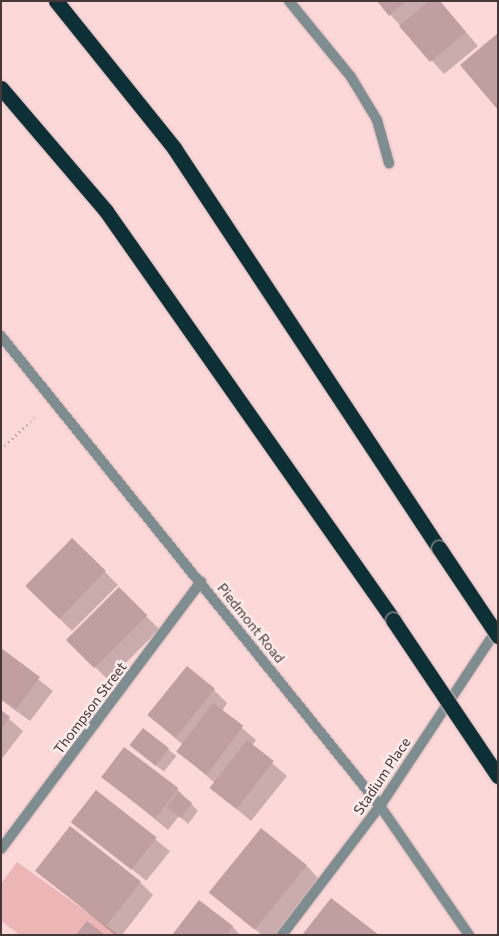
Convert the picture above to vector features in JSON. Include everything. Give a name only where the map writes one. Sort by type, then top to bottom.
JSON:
[{"type":"highway","points":[[56,1],[174,148],[498,636]]},
{"type":"highway","points":[[1,88],[106,211],[393,620],[498,776]]},
{"type":"street","points":[[289,1],[351,78],[377,120],[388,163]]},
{"type":"street","name":"Piedmont Road","points":[[1,336],[202,582],[380,806],[469,935]]},
{"type":"street","name":"Thompson Street","points":[[1,850],[202,582]]},
{"type":"street","name":"Stadium Place","points":[[282,935],[380,806],[498,628]]},
{"type":"path","points":[[1,449],[36,416]]},
{"type":"shaded area","points":[[17,862],[119,935],[20,935],[1,921],[1,884]]},
{"type":"building","points":[[377,1],[406,1],[389,16]]},
{"type":"building","points":[[429,1],[440,1],[466,32],[430,62],[399,26]]},
{"type":"building","points":[[498,33],[498,110],[460,65]]},
{"type":"building","points":[[72,538],[106,571],[59,619],[25,586]]},
{"type":"building","points":[[119,587],[147,615],[94,668],[66,640]]},
{"type":"building","points":[[1,648],[40,677],[16,709],[1,698]]},
{"type":"building","points":[[187,666],[215,689],[175,738],[147,715]]},
{"type":"building","points":[[213,703],[243,726],[207,775],[176,752]]},
{"type":"building","points":[[1,710],[10,717],[1,729]]},
{"type":"building","points":[[143,728],[169,748],[155,766],[129,745]]},
{"type":"building","points":[[247,740],[274,761],[236,809],[209,788]]},
{"type":"building","points":[[124,747],[178,788],[155,818],[101,777]]},
{"type":"building","points":[[96,790],[157,837],[131,870],[71,822]]},
{"type":"building","points":[[178,792],[192,803],[180,818],[166,807]]},
{"type":"building","points":[[70,826],[141,881],[106,926],[35,871]]},
{"type":"building","points":[[261,828],[307,865],[255,930],[209,893]]},
{"type":"building","points":[[331,898],[379,935],[302,935]]},
{"type":"building","points":[[199,900],[233,926],[227,935],[172,935]]},
{"type":"building","points":[[87,921],[105,935],[76,935]]}]
